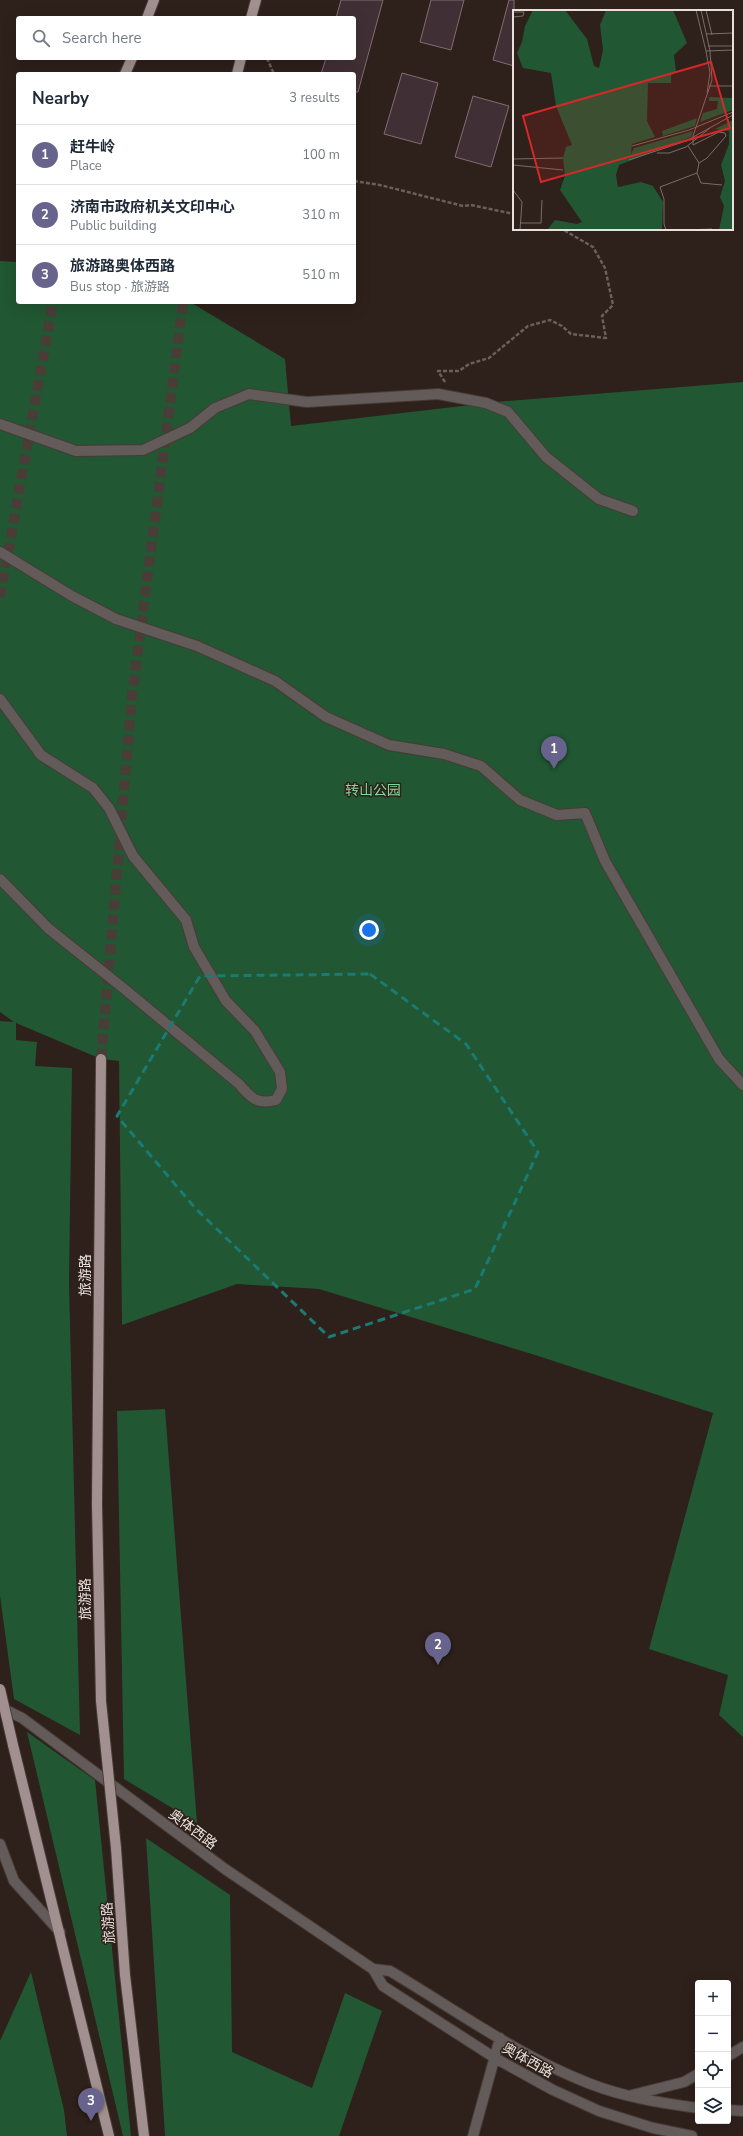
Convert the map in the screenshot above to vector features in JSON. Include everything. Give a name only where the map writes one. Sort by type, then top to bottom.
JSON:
[{"type":"main road","points":[[148,16],[154,0]]},
{"type":"main road","points":[[252,16],[256,0]]},
{"type":"main road","points":[[126,72],[131,60]]},
{"type":"main road","points":[[238,72],[241,60]]},
{"type":"main road","name":"旅游路","points":[[101,1059],[97,1504],[101,1701],[116,1848],[125,1975],[144,2136]]},
{"type":"main road","points":[[0,1689],[30,1818],[60,1933],[109,2136]]},
{"type":"street","points":[[0,424],[76,451],[143,450],[190,428],[215,408],[249,394],[307,402],[438,394],[486,403],[508,412],[552,462],[600,499],[633,510]]},
{"type":"street","points":[[0,552],[72,596],[116,619],[198,646],[275,681],[326,717],[389,745],[444,754],[481,766],[520,800],[557,815],[585,813],[605,861],[719,1059],[743,1085]]},
{"type":"street","points":[[0,699],[41,755],[93,788],[109,808],[133,856],[186,920],[194,947],[226,1001],[255,1031],[280,1072],[282,1089],[276,1100],[264,1103],[250,1097],[239,1084],[49,929],[0,879]]},
{"type":"street","name":"奥体西路","points":[[0,1707],[22,1718],[225,1869],[373,1969],[383,1986],[495,2058],[553,2090],[599,2111],[653,2128],[692,2136]]},
{"type":"street","points":[[0,1844],[14,1881],[60,1933]]},
{"type":"street","name":"奥体西路","points":[[373,1969],[390,1971],[500,2038],[556,2069],[590,2084],[664,2104],[695,2108]]},
{"type":"street","points":[[473,2136],[500,2038]]},
{"type":"street","points":[[731,2054],[743,2047]]},
{"type":"street","points":[[630,2096],[684,2082],[695,2076]]},
{"type":"street","points":[[731,2110],[743,2112]]},
{"type":"path","points":[[268,60],[273,72]]},
{"type":"path","points":[[356,181],[380,185],[463,206],[471,205],[513,214]]},
{"type":"path","points":[[438,394],[446,384],[438,371],[459,371],[469,364],[489,358],[528,326],[550,320],[562,326],[571,334],[606,338],[602,316],[614,304],[605,268],[593,247],[564,230]]},
{"type":"highlighted area","points":[[370,974],[466,1044],[538,1152],[475,1289],[329,1337],[196,1209],[117,1116],[200,976]]},
{"type":"green space","name":"转山公园","points":[[0,261],[16,262],[16,304],[193,304],[285,359],[291,426],[496,402],[743,382],[743,1737],[719,1715],[728,1675],[649,1649],[713,1413],[535,1355],[319,1289],[237,1284],[122,1325],[119,1061],[101,1059],[16,1023],[16,1040],[37,1042],[35,1066],[72,1068],[69,1282],[80,1735],[14,1699],[0,1596],[0,1021],[14,1022],[0,1012]]},
{"type":"green space","points":[[165,1409],[197,1823],[124,1779],[117,1411]]},
{"type":"green space","points":[[27,1732],[95,1780],[131,2136],[123,2136]]},
{"type":"green space","points":[[146,1838],[230,1895],[232,2052],[312,2088],[345,1993],[382,2011],[339,2136],[165,2136]]},
{"type":"green space","points":[[31,1972],[64,2110],[67,2136],[0,2136],[0,2041]]},
{"type":"building","points":[[341,0],[383,0],[358,92],[356,92],[356,72],[322,72],[325,60],[356,60],[356,16],[337,16]]},
{"type":"building","points":[[431,0],[464,0],[451,50],[420,42]]},
{"type":"building","points":[[509,0],[514,0],[513,66],[493,60]]},
{"type":"building","points":[[402,73],[438,83],[421,144],[384,134]]},
{"type":"building","points":[[473,96],[509,106],[491,167],[455,157]]},
{"type":"tunnel","points":[[0,597],[53,304]]},
{"type":"tunnel","points":[[101,1059],[132,696],[183,304]]},
{"type":"place","name":"赶牛岭","points":[[554,769]]},
{"type":"place","name":"济南市政府机关文印中心","points":[[438,1665]]},
{"type":"place","name":"旅游路奥体西路","points":[[91,2121]]}]
